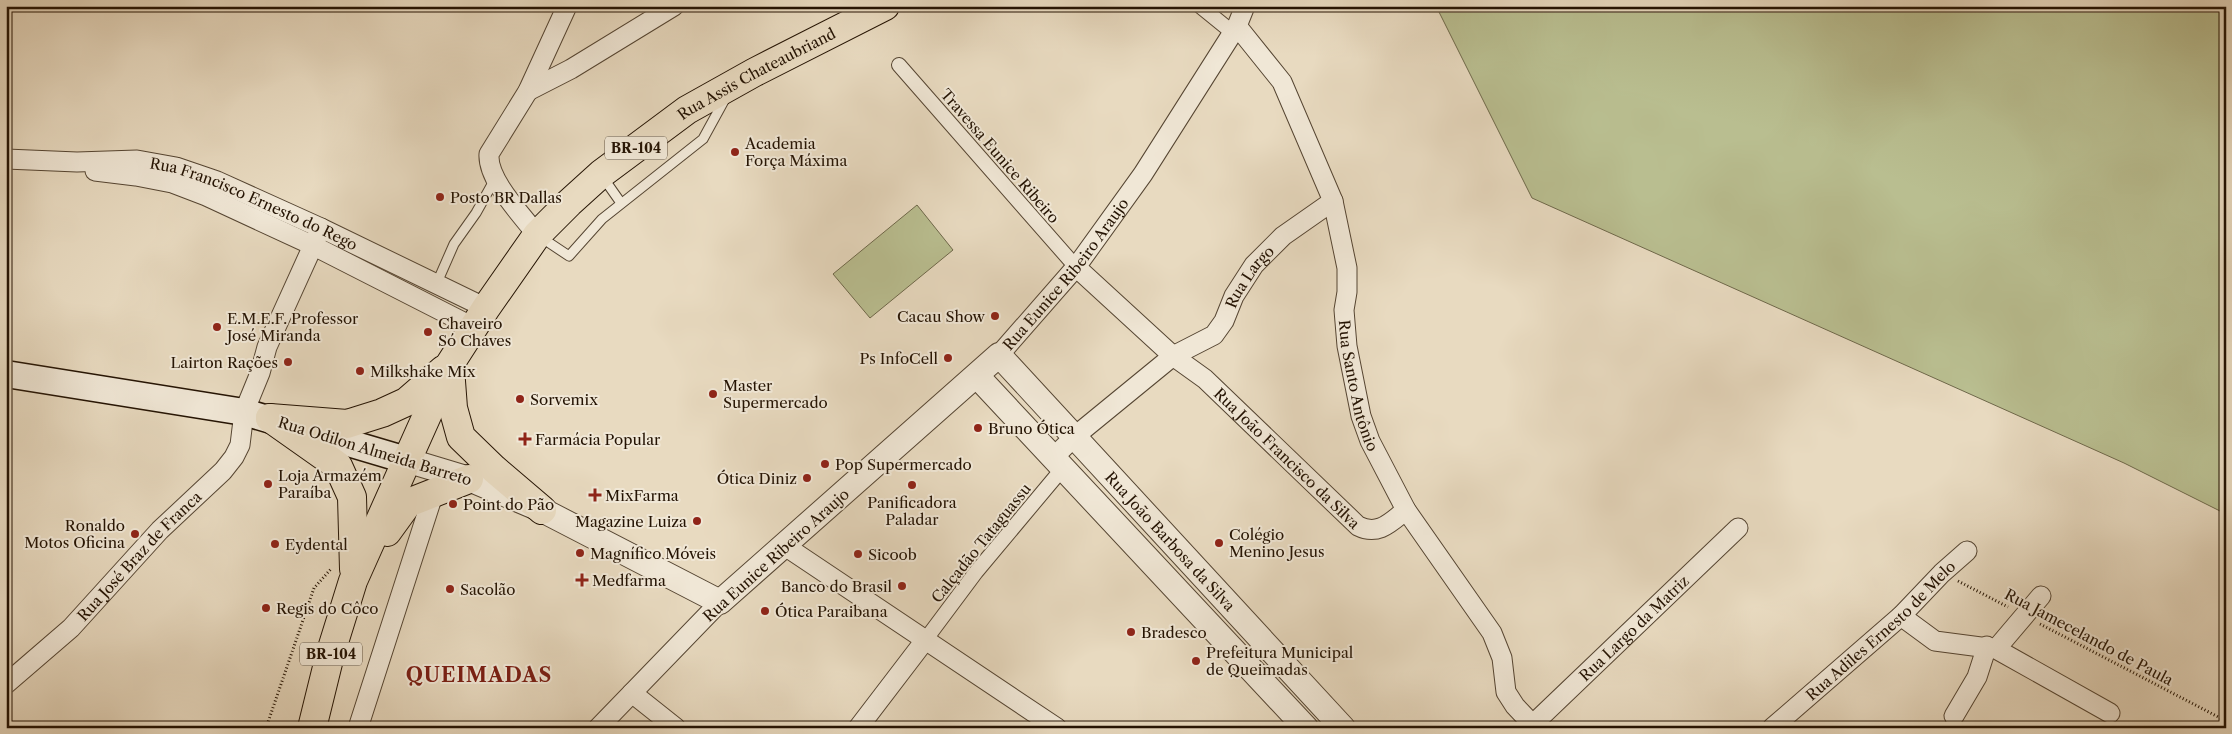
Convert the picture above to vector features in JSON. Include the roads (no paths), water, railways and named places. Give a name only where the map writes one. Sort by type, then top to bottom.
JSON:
[{"type":"highway","name":"Rua Assis Chateaubriand","points":[[406,460],[450,364],[479,317],[537,235],[568,203],[601,174],[687,110],[733,84],[885,6]]},
{"type":"highway","points":[[257,415],[347,424],[382,413],[406,402],[450,364]]},
{"type":"highway","points":[[450,364],[452,408],[461,437],[494,469],[542,510]]},
{"type":"highway","points":[[257,415],[338,466],[352,497],[353,581]]},
{"type":"highway","name":"BR-104","points":[[312,728],[330,655],[353,581],[406,460]]},
{"type":"highway","points":[[353,581],[398,514],[408,503],[468,479]]},
{"type":"main road","name":"Rua Odilon Almeida Barreto","points":[[6,374],[257,415],[406,460]]},
{"type":"street","points":[[537,235],[495,179],[488,162],[489,154],[528,91],[567,6]]},
{"type":"street","points":[[528,91],[571,69],[674,6]]},
{"type":"street","points":[[1200,6],[1234,29]]},
{"type":"street","name":"Rua Eunice Ribeiro Araujo","points":[[598,728],[720,602],[999,355],[1076,267],[1143,174],[1234,29],[1245,6]]},
{"type":"street","name":"Rua Santo Antônio","points":[[1234,29],[1282,82],[1333,201],[1347,268],[1347,292],[1344,310],[1345,326],[1361,416],[1378,458],[1406,510],[1492,633],[1502,658],[1506,692],[1531,726]]},
{"type":"street","name":"Travessa Eunice Ribeiro","points":[[899,65],[1076,267]]},
{"type":"street","name":"Rua Francisco Ernesto do Rego","points":[[6,159],[77,162],[137,160],[176,167],[216,181],[322,228],[436,285],[479,317]]},
{"type":"street","name":"Rua Francisco Ernesto do Rego","points":[[6,171],[89,170],[172,183],[479,317]]},
{"type":"street","name":"Rua Largo","points":[[1058,463],[1074,437],[1173,356],[1214,335],[1224,321],[1234,296],[1254,265],[1283,236],[1333,201]]},
{"type":"street","name":"Rua José Braz de Franca","points":[[6,684],[71,628],[160,530],[223,470],[257,415],[277,323],[322,228]]},
{"type":"street","points":[[1076,267],[1173,356]]},
{"type":"street","name":"Rua João Barbosa da Silva","points":[[999,355],[1343,728]]},
{"type":"street","name":"Rua João Francisco da Silva","points":[[1173,356],[1205,379],[1358,526],[1375,531],[1383,528],[1406,510]]},
{"type":"street","name":"Rua João Barbosa da Silva","points":[[977,376],[1306,728]]},
{"type":"street","name":"Rua Odilon Almeida Barreto","points":[[406,460],[468,479],[542,510],[720,602]]},
{"type":"street","name":"Calçadão Tataguassu","points":[[926,639],[1058,463]]},
{"type":"street","points":[[358,728],[434,492]]},
{"type":"street","name":"Rua Largo da Matriz","points":[[1531,726],[1738,528]]},
{"type":"street","points":[[785,546],[1057,728]]},
{"type":"street","name":"Rua Adiles Ernesto de Melo","points":[[1772,728],[1901,616],[1942,573],[1967,551]]},
{"type":"street","points":[[1954,716],[1977,677],[1991,648],[2041,596]]},
{"type":"street","points":[[1901,616],[1935,640],[1991,648],[2110,713]]},
{"type":"street","points":[[858,728],[926,639]]},
{"type":"street","points":[[632,693],[676,728]]},
{"type":"lane","points":[[537,235],[569,256],[602,219],[703,139],[733,84]]},
{"type":"lane","points":[[601,174],[622,203]]},
{"type":"lane","points":[[436,285],[454,244],[476,213],[495,179]]},
{"type":"place","name":"Academia Força Máxima","points":[[735,152]]},
{"type":"place","name":"Posto BR Dallas","points":[[440,197]]},
{"type":"place","name":"Cacau Show","points":[[995,316]]},
{"type":"place","name":"E.M.E.F. Professor José Miranda","points":[[217,327]]},
{"type":"place","name":"Chaveiro Só Chaves","points":[[428,332]]},
{"type":"place","name":"Ps InfoCell","points":[[948,358]]},
{"type":"place","name":"Lairton Rações","points":[[288,362]]},
{"type":"place","name":"Milkshake Mix","points":[[360,371]]},
{"type":"place","name":"Master Supermercado","points":[[713,394]]},
{"type":"place","name":"Sorvemix","points":[[520,399]]},
{"type":"place","name":"Bruno Ótica","points":[[978,428]]},
{"type":"place","name":"Farmácia Popular","points":[[525,439]]},
{"type":"place","name":"Pop Supermercado","points":[[825,464]]},
{"type":"place","name":"Ótica Diniz","points":[[807,478]]},
{"type":"place","name":"Loja Armazém Paraíba","points":[[268,484]]},
{"type":"place","name":"Panificadora Paladar","points":[[912,485]]},
{"type":"place","name":"MixFarma","points":[[595,495]]},
{"type":"place","name":"Point do Pão","points":[[453,504]]},
{"type":"place","name":"Magazine Luiza","points":[[697,521]]},
{"type":"place","name":"Ronaldo Motos Oficina","points":[[135,534]]},
{"type":"place","name":"Colégio Menino Jesus","points":[[1219,543]]},
{"type":"place","name":"Eydental","points":[[275,544]]},
{"type":"place","name":"Magnífico Móveis","points":[[580,553]]},
{"type":"place","name":"Sicoob","points":[[858,554]]},
{"type":"place","name":"Medfarma","points":[[582,580]]},
{"type":"place","name":"Banco do Brasil","points":[[902,586]]},
{"type":"place","name":"Sacolão","points":[[450,589]]},
{"type":"place","name":"Regis do Côco","points":[[266,608]]},
{"type":"place","name":"Ótica Paraibana","points":[[765,611]]},
{"type":"place","name":"Bradesco","points":[[1131,632]]},
{"type":"place","name":"Prefeitura Municipal de Queimadas","points":[[1196,661]]},
{"type":"district","name":"QUEIMADAS","points":[[479,675]]}]
